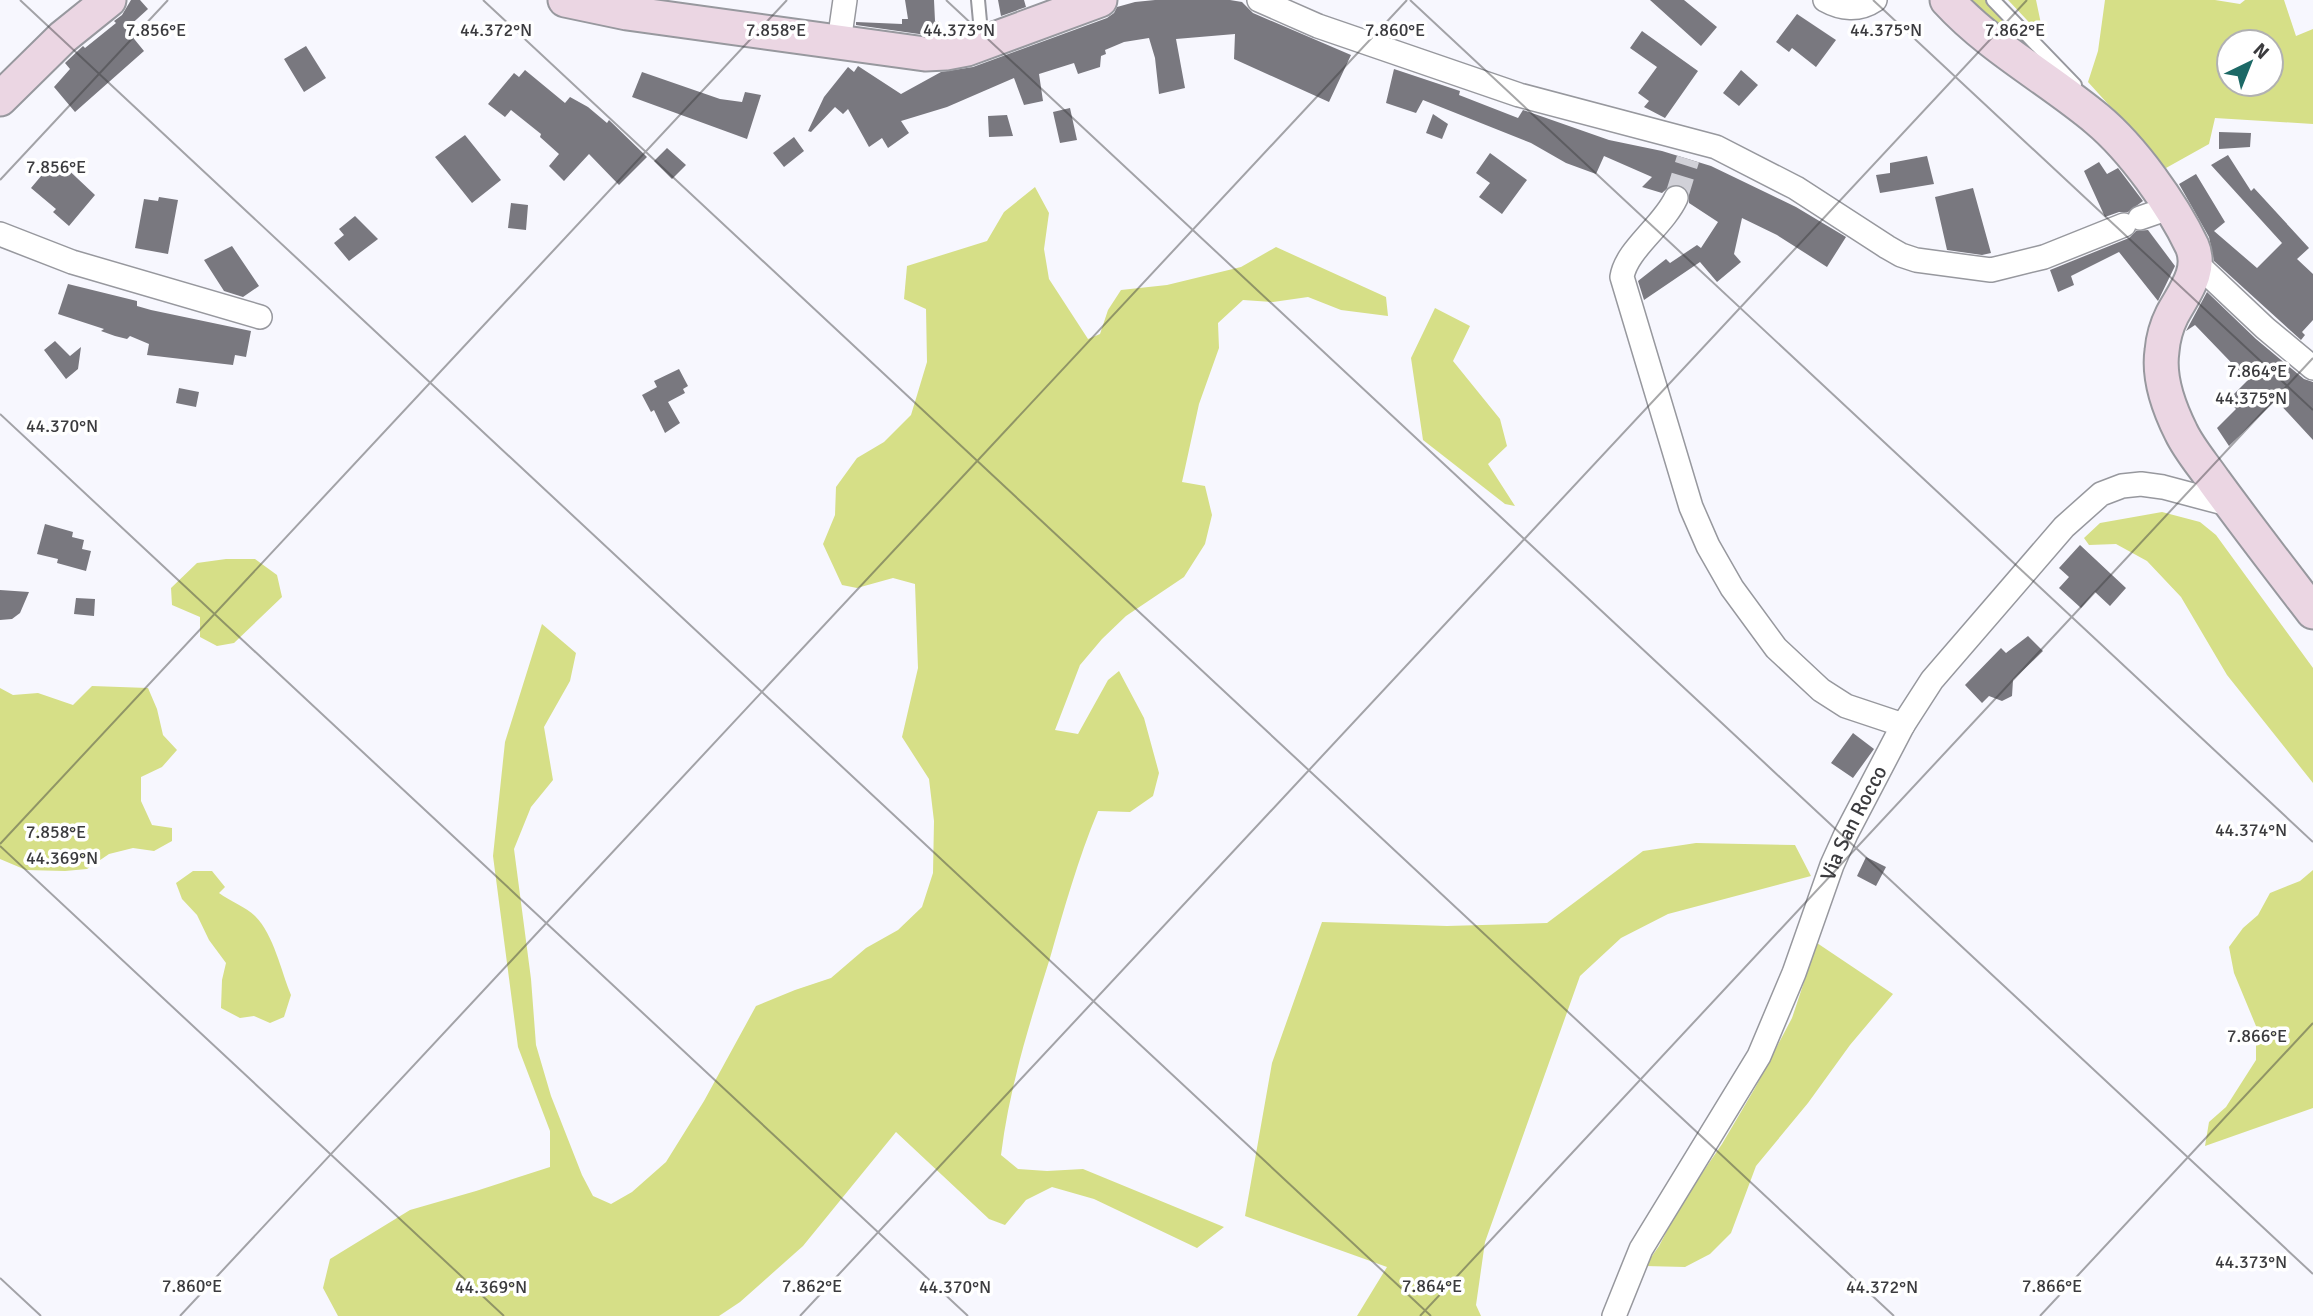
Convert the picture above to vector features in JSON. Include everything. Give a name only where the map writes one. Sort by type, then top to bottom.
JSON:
[{"type":"main road","points":[[565,0],[627,13],[925,54],[946,53],[982,43],[1100,0]]},
{"type":"main road","points":[[1947,0],[1996,46],[2098,120],[2120,140],[2138,162],[2144,217],[2193,249],[2196,262],[2189,285],[2171,318],[2162,351],[2166,395],[2182,436],[2313,612]]},
{"type":"main road","points":[[0,99],[63,37],[102,11]]},
{"type":"street","points":[[839,42],[845,0]]},
{"type":"street","points":[[1259,0],[1339,34],[1519,95],[1691,149],[1716,147],[1796,188],[1886,247],[1916,260],[1991,270],[2044,257],[2144,217]]},
{"type":"street","points":[[1825,0],[1842,8],[1856,8],[1875,0]]},
{"type":"street","points":[[1676,198],[1666,216],[1626,261],[1622,277],[1696,516],[1708,546],[1732,588],[1776,648],[1800,672],[1846,706],[1903,725]]},
{"type":"street","points":[[0,234],[72,262],[260,317]]},
{"type":"street","points":[[2196,262],[2265,328],[2313,368]]},
{"type":"street","name":"Via San Rocco","points":[[1614,1316],[1641,1249],[1759,1056],[1794,973],[1832,865],[1846,834],[1903,725],[1932,680],[2064,527],[2101,494],[2122,486],[2141,484],[2231,505]]},
{"type":"lane","points":[[978,0],[982,43]]},
{"type":"lane","points":[[1993,0],[2073,82],[2089,101],[2098,120]]},
{"type":"green space","points":[[1968,0],[1986,0],[2041,62]]},
{"type":"green space","points":[[2008,0],[2036,0],[2044,38]]},
{"type":"green space","points":[[2105,0],[2215,0],[2240,4],[2245,0],[2284,0],[2296,36],[2313,29],[2313,124],[2215,118],[2209,144],[2166,168],[2088,82],[2098,51]]},
{"type":"green space","points":[[1035,187],[1049,213],[1044,249],[1049,279],[1088,339],[1100,334],[1108,310],[1121,290],[1167,285],[1241,267],[1276,247],[1386,297],[1388,316],[1341,310],[1308,297],[1273,302],[1243,300],[1218,323],[1219,348],[1199,404],[1182,482],[1205,486],[1212,515],[1205,544],[1184,577],[1126,616],[1080,665],[1055,730],[1078,734],[1108,680],[1119,671],[1144,718],[1159,773],[1153,796],[1130,812],[1098,811],[1072,884],[1028,1031],[1009,1105],[1001,1155],[1018,1169],[1083,1169],[1224,1227],[1197,1248],[1094,1199],[1052,1187],[1026,1200],[1005,1225],[989,1219],[896,1132],[803,1246],[740,1302],[719,1316],[338,1316],[323,1288],[330,1259],[410,1210],[550,1167],[550,1131],[518,1047],[493,856],[505,742],[542,624],[576,653],[570,681],[544,727],[553,780],[531,807],[514,849],[531,979],[536,1045],[551,1096],[593,1196],[611,1204],[632,1192],[666,1162],[704,1101],[756,1006],[831,978],[866,948],[898,930],[922,907],[933,873],[934,821],[929,779],[902,737],[918,668],[915,584],[893,578],[857,588],[842,585],[823,544],[835,515],[836,487],[857,458],[884,442],[911,415],[927,362],[926,309],[904,299],[907,266],[987,241],[1004,212]]},
{"type":"green space","points":[[1435,308],[1470,326],[1453,361],[1500,419],[1507,446],[1488,464],[1515,506],[1505,504],[1423,440],[1411,358]]},
{"type":"green space","points":[[2162,512],[2200,522],[2216,535],[2313,668],[2313,783],[2227,675],[2181,597],[2147,561],[2116,544],[2089,545],[2084,538],[2100,523]]},
{"type":"green space","points":[[255,559],[277,575],[282,597],[234,643],[217,646],[200,637],[200,617],[172,605],[171,588],[197,563]]},
{"type":"green space","points":[[92,686],[148,688],[157,709],[163,735],[177,750],[162,767],[141,777],[141,801],[152,825],[172,828],[172,841],[154,851],[133,848],[109,854],[87,869],[26,870],[0,859],[0,688],[13,695],[38,693],[73,705]]},
{"type":"green space","points":[[1696,843],[1795,845],[1811,876],[1668,914],[1621,938],[1580,976],[1485,1242],[1476,1305],[1481,1316],[1357,1316],[1387,1267],[1245,1216],[1272,1063],[1322,922],[1447,926],[1547,923],[1643,851]]},
{"type":"green space","points":[[2313,870],[2313,1108],[2205,1146],[2209,1122],[2226,1107],[2256,1060],[2256,1026],[2234,973],[2229,947],[2243,928],[2258,915],[2270,893],[2300,881]]},
{"type":"green space","points":[[193,871],[212,871],[225,887],[219,893],[251,913],[262,924],[291,995],[284,1017],[270,1023],[254,1016],[240,1018],[221,1008],[226,963],[209,940],[197,915],[182,899],[176,883]]},
{"type":"green space","points":[[1817,943],[1893,994],[1756,1166],[1731,1233],[1710,1254],[1685,1267],[1645,1266],[1755,1088],[1792,1018]]},
{"type":"building","points":[[131,0],[140,0],[148,9],[126,29],[144,51],[75,112],[54,87],[70,69],[65,63],[83,46],[85,48],[116,23],[114,21],[122,15]]},
{"type":"building","points":[[905,0],[934,0],[939,34],[926,35],[856,25],[856,22],[902,24],[902,19],[908,19]]},
{"type":"building","points":[[998,0],[1024,0],[1026,7],[1001,16]]},
{"type":"building","points":[[1155,0],[1242,2],[1253,13],[1351,55],[1329,102],[1234,59],[1235,34],[1176,39],[1185,88],[1159,94],[1155,58],[1149,38],[1124,42],[1105,50],[1106,54],[1101,56],[1100,67],[1078,74],[1074,63],[1039,74],[1043,101],[1024,105],[1014,78],[947,107],[901,121],[909,133],[888,148],[882,138],[869,147],[848,109],[843,114],[835,107],[811,132],[808,131],[824,97],[848,67],[854,72],[858,66],[901,94],[941,72],[973,67],[1107,18],[1117,7]]},
{"type":"building","points":[[1650,0],[1684,0],[1717,27],[1701,46]]},
{"type":"building","points":[[1797,14],[1836,40],[1816,67],[1792,48],[1789,52],[1776,42]]},
{"type":"building","points":[[1642,31],[1698,71],[1665,118],[1644,107],[1649,101],[1638,93],[1657,67],[1630,48]]},
{"type":"building","points":[[306,46],[326,78],[304,92],[284,59]]},
{"type":"building","points":[[1394,69],[1460,91],[1459,95],[1518,118],[1523,110],[1609,140],[1662,151],[1711,166],[1796,207],[1846,237],[1827,267],[1777,235],[1742,218],[1734,254],[1741,262],[1717,282],[1700,262],[1644,300],[1638,281],[1666,259],[1670,263],[1697,245],[1701,248],[1718,222],[1689,203],[1688,192],[1683,186],[1670,186],[1662,193],[1642,187],[1652,177],[1604,156],[1596,174],[1566,163],[1531,143],[1423,100],[1416,113],[1386,103]]},
{"type":"building","points":[[525,70],[565,103],[570,97],[588,107],[607,123],[609,120],[647,157],[619,185],[589,154],[564,181],[549,166],[559,154],[540,137],[541,134],[511,110],[505,117],[488,104],[514,73],[519,77]]},
{"type":"building","points":[[1741,70],[1758,85],[1739,106],[1723,93]]},
{"type":"building","points":[[642,72],[720,99],[742,102],[745,92],[761,95],[747,139],[632,97]]},
{"type":"building","points":[[1070,108],[1077,140],[1060,143],[1053,112]]},
{"type":"building","points":[[1433,114],[1448,124],[1442,139],[1426,133]]},
{"type":"building","points":[[1007,115],[1013,136],[989,137],[988,116]]},
{"type":"building","points":[[2219,132],[2251,133],[2250,147],[2219,149]]},
{"type":"building","points":[[465,135],[501,180],[472,203],[435,157]]},
{"type":"building","points":[[794,137],[804,151],[784,167],[773,153]]},
{"type":"building","points":[[667,148],[686,165],[672,179],[654,161]]},
{"type":"building","points":[[1490,153],[1527,180],[1502,214],[1479,197],[1490,183],[1476,173]]},
{"type":"building","points":[[2228,155],[2251,191],[2254,188],[2309,248],[2297,259],[2313,274],[2313,320],[2302,332],[2305,335],[2301,340],[2214,261],[2209,237],[2179,184],[2196,174],[2225,222],[2214,231],[2257,268],[2282,243],[2211,165]]},
{"type":"building","points":[[1927,156],[1934,184],[1880,193],[1876,175],[1890,173],[1890,163]]},
{"type":"building","points":[[59,161],[95,195],[69,226],[53,212],[56,209],[31,188],[52,163],[55,165]]},
{"type":"building","points":[[2099,162],[2107,174],[2118,168],[2143,201],[2128,212],[2105,217],[2084,171]]},
{"type":"building","points":[[1973,188],[1991,253],[1982,255],[1947,250],[1935,197]]},
{"type":"building","points":[[159,197],[178,200],[168,254],[135,248],[144,199],[158,201]]},
{"type":"building","points":[[511,203],[528,205],[526,230],[508,228]]},
{"type":"building","points":[[355,216],[378,239],[349,261],[334,243],[344,235],[339,229]]},
{"type":"building","points":[[2148,230],[2175,266],[2158,301],[2119,252],[2071,276],[2074,285],[2058,292],[2050,270],[2129,238],[2136,231]]},
{"type":"building","points":[[232,246],[259,286],[243,297],[224,291],[204,260]]},
{"type":"building","points":[[68,284],[137,301],[137,306],[151,310],[251,331],[246,357],[235,355],[233,365],[147,355],[149,344],[130,336],[127,339],[115,336],[101,331],[104,329],[58,314]]},
{"type":"building","points":[[2207,292],[2256,339],[2304,379],[2313,382],[2313,440],[2276,400],[2229,446],[2217,428],[2236,409],[2228,400],[2248,380],[2195,325],[2186,331]]},
{"type":"building","points":[[55,341],[70,356],[81,347],[78,369],[66,379],[44,350]]},
{"type":"building","points":[[679,369],[688,386],[683,389],[685,393],[668,402],[680,423],[665,433],[654,410],[651,412],[642,395],[657,387],[654,381]]},
{"type":"building","points":[[179,388],[199,392],[196,407],[176,403]]},
{"type":"building","points":[[45,524],[73,532],[72,537],[84,540],[82,549],[91,551],[86,571],[57,563],[58,559],[37,554]]},
{"type":"building","points":[[2080,545],[2126,588],[2110,606],[2095,592],[2081,608],[2059,588],[2069,577],[2059,568]]},
{"type":"building","points":[[0,590],[29,592],[20,613],[12,619],[0,620]]},
{"type":"building","points":[[76,598],[95,599],[94,616],[74,614]]},
{"type":"building","points":[[2028,636],[2043,651],[2013,680],[2012,696],[2002,701],[1989,696],[1982,703],[1965,685],[2001,648],[2006,653]]},
{"type":"building","points":[[1853,733],[1874,749],[1853,778],[1831,763]]},
{"type":"building","points":[[1866,857],[1886,867],[1876,886],[1857,876]]},
{"type":"tunnel","points":[[1676,198],[1688,159]]}]
